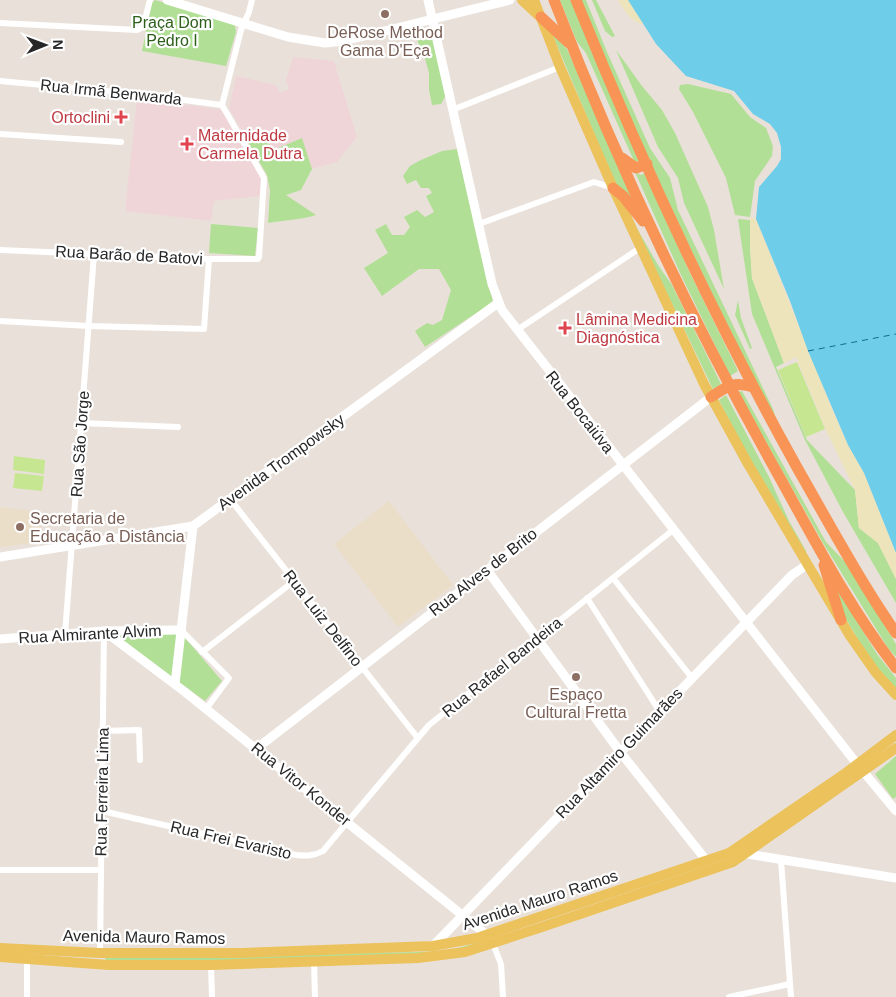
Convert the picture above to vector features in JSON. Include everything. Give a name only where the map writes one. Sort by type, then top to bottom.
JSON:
[{"type":"highway","points":[[554,0],[571,45],[658,242],[728,385],[818,547],[860,616],[896,668]]},
{"type":"highway","points":[[576,0],[598,56],[688,256],[752,387],[837,538],[896,633]]},
{"type":"highway","points":[[540,17],[571,45]]},
{"type":"highway","points":[[619,155],[636,168],[647,164]]},
{"type":"highway","points":[[612,188],[623,196],[658,242]]},
{"type":"highway","points":[[711,397],[728,385],[738,383],[752,387]]},
{"type":"highway","points":[[818,547],[841,620]]},
{"type":"main road","points":[[167,0],[288,38],[325,43],[344,41],[505,1]]},
{"type":"main road","name":"Rua Bocaiúva","points":[[428,0],[492,284],[498,303],[622,465],[896,811]]},
{"type":"main road","points":[[522,0],[540,17]]},
{"type":"main road","points":[[534,0],[560,67],[612,188],[711,397],[748,464],[841,620],[876,673],[896,695]]},
{"type":"main road","name":"Avenida Trompowsky","points":[[193,526],[498,303]]},
{"type":"main road","name":"Rua Alves de Brito","points":[[256,749],[711,397]]},
{"type":"main road","points":[[0,557],[193,526],[175,684]]},
{"type":"main road","name":"Rua Altamiro Guimarães","points":[[433,946],[792,575],[808,564]]},
{"type":"main road","points":[[487,570],[621,752],[706,860]]},
{"type":"main road","name":"Rua Almirante Alvim","points":[[0,639],[104,631],[180,630]]},
{"type":"main road","name":"Rua Vitor Konder","points":[[104,631],[175,684],[348,822],[490,940]]},
{"type":"main road","points":[[163,675],[171,674],[177,669]]},
{"type":"main road","name":"Avenida Mauro Ramos","points":[[0,958],[100,959],[301,952],[433,946],[490,940],[729,864],[746,854],[860,767],[896,735]]},
{"type":"main road","name":"Avenida Mauro Ramos","points":[[0,948],[100,959],[211,965],[434,957],[465,952],[490,940],[729,853],[860,767],[896,748]]},
{"type":"main road","points":[[729,853],[746,854],[896,878]]},
{"type":"street","points":[[0,23],[137,30],[143,27],[150,0]]},
{"type":"street","points":[[222,105],[252,0]]},
{"type":"street","points":[[452,110],[560,67]]},
{"type":"street","name":"Rua Irmã Benwarda","points":[[0,81],[138,94],[222,105]]},
{"type":"street","name":"Rua Barão de Batovi","points":[[0,250],[258,260],[264,178],[222,105]]},
{"type":"street","points":[[0,134],[121,142]]},
{"type":"street","points":[[479,224],[594,182],[612,188]]},
{"type":"street","points":[[517,330],[640,248]]},
{"type":"street","name":"Rua São Jorge","points":[[65,634],[94,254]]},
{"type":"street","points":[[0,321],[89,326],[204,328],[209,259]]},
{"type":"street","points":[[81,423],[178,427]]},
{"type":"street","name":"Rua Luiz Delfino","points":[[230,499],[417,737]]},
{"type":"street","name":"Rua Rafael Bandeira","points":[[348,822],[417,737],[429,725],[673,530]]},
{"type":"street","points":[[613,578],[692,678]]},
{"type":"street","points":[[202,652],[294,581]]},
{"type":"street","points":[[588,598],[660,712]]},
{"type":"street","points":[[180,630],[229,678],[206,709]]},
{"type":"street","name":"Rua Ferreira Lima","points":[[100,959],[104,631]]},
{"type":"street","points":[[103,731],[139,730],[140,760]]},
{"type":"street","name":"Rua Frei Evaristo","points":[[102,811],[296,855],[308,856],[323,851],[348,822]]},
{"type":"street","points":[[781,860],[791,997]]},
{"type":"street","points":[[0,870],[101,870]]},
{"type":"street","points":[[490,940],[496,949],[501,964],[503,997]]},
{"type":"street","points":[[27,959],[27,997]]},
{"type":"street","points":[[314,962],[315,997]]},
{"type":"street","points":[[211,965],[212,997]]},
{"type":"street","points":[[729,997],[790,984]]},
{"type":"shaded area","points":[[293,57],[334,61],[357,137],[337,162],[312,169],[302,138],[276,149],[260,138],[248,142],[229,108],[236,76],[276,85],[280,93],[289,89],[286,80]]},
{"type":"shaded area","name":"Maternidade Carmela Dutra","points":[[137,98],[224,110],[262,178],[261,196],[214,201],[211,221],[125,211]]},
{"type":"shaded area","points":[[389,501],[453,585],[398,627],[334,544]]},
{"type":"shaded area","name":"Secretaria de Educação a Distância","points":[[0,507],[41,512],[40,542],[0,547]]},
{"type":"green space","name":"Praça Dom Pedro I","points":[[155,0],[231,22],[235,26],[236,32],[226,66],[142,51],[152,3]]},
{"type":"green space","points":[[560,0],[571,0],[640,161],[634,161],[586,53],[577,42]]},
{"type":"green space","points":[[581,0],[586,0],[650,148],[670,178],[678,210],[773,409],[779,430],[676,217],[627,109]]},
{"type":"green space","points":[[592,0],[596,0],[615,36],[612,37],[605,31]]},
{"type":"green space","points":[[416,31],[430,33],[433,40],[446,95],[441,104],[432,105],[429,90],[429,73],[417,40]]},
{"type":"green space","points":[[551,31],[567,49],[635,202],[616,185]]},
{"type":"green space","points":[[616,50],[662,110],[675,133],[708,207],[724,289],[684,203],[678,178],[658,147]]},
{"type":"green space","points":[[688,84],[731,94],[750,117],[766,128],[773,146],[772,156],[755,181],[750,217],[735,215],[726,178],[693,112],[679,89],[680,85]]},
{"type":"green space","points":[[260,138],[276,149],[302,138],[312,169],[301,190],[286,195],[316,215],[268,223],[270,190],[267,175],[248,142]]},
{"type":"green space","points":[[457,149],[493,302],[425,347],[415,331],[427,323],[433,325],[442,320],[451,290],[439,269],[419,269],[382,296],[364,268],[388,253],[375,230],[386,224],[392,235],[404,235],[410,227],[404,217],[417,210],[425,217],[434,212],[426,196],[432,193],[429,188],[421,188],[416,180],[407,184],[403,176],[410,166],[442,151]]},
{"type":"green space","points":[[635,172],[641,175],[645,173],[689,271],[738,371],[730,376],[681,275]]},
{"type":"green space","points":[[738,219],[750,220],[752,278],[784,363],[776,367],[807,440],[855,490],[859,528],[878,543],[896,579],[896,603],[843,512],[805,440],[752,314]]},
{"type":"green space","points":[[632,220],[672,285],[721,384],[713,389]]},
{"type":"green space","points":[[211,224],[258,228],[255,256],[209,253]]},
{"type":"green space","points":[[738,300],[741,318],[752,348],[750,349],[735,315]]},
{"type":"green space","points":[[797,362],[825,429],[806,437],[778,370]]},
{"type":"green space","points":[[742,391],[826,542],[846,563],[896,644],[896,657],[888,648],[823,543],[738,392]]},
{"type":"green space","points":[[726,395],[806,551],[806,556],[751,463],[719,400]]},
{"type":"green space","points":[[14,456],[45,460],[44,474],[13,470]]},
{"type":"green space","points":[[15,473],[44,476],[42,491],[13,488]]},
{"type":"green space","points":[[829,576],[877,654],[896,678],[896,690],[880,672],[862,646],[837,604]]},
{"type":"green space","points":[[180,632],[222,681],[205,701],[117,636],[120,634]]},
{"type":"green space","points":[[896,756],[896,797],[893,799],[875,774]]},
{"type":"green space","points":[[484,941],[446,953],[212,961],[106,960],[105,958],[446,951]]},
{"type":"sand","points":[[618,0],[628,0],[645,24],[632,19]]},
{"type":"sand","points":[[750,217],[756,219],[834,414],[848,445],[864,473],[896,553],[896,579],[878,543],[859,528],[855,490],[826,430],[796,357],[784,363],[752,278]]},
{"type":"water","points":[[628,0],[896,0],[896,553],[864,473],[848,445],[808,351],[790,301],[756,219],[759,187],[781,159],[781,147],[777,133],[770,124],[753,114],[734,91],[686,76],[656,44]]},
{"type":"ferry route","points":[[808,351],[896,334]]},
{"type":"place","name":"DeRose Method Gama D'Eça","points":[[385,14]]},
{"type":"place","name":"Ortoclini","points":[[121,117]]},
{"type":"place","name":"Maternidade Carmela Dutra","points":[[187,144]]},
{"type":"place","name":"Lâmina Medicina Diagnóstica","points":[[565,328]]},
{"type":"place","name":"Secretaria de Educação a Distância","points":[[20,527]]},
{"type":"place","name":"Espaço Cultural Fretta","points":[[576,677]]}]
